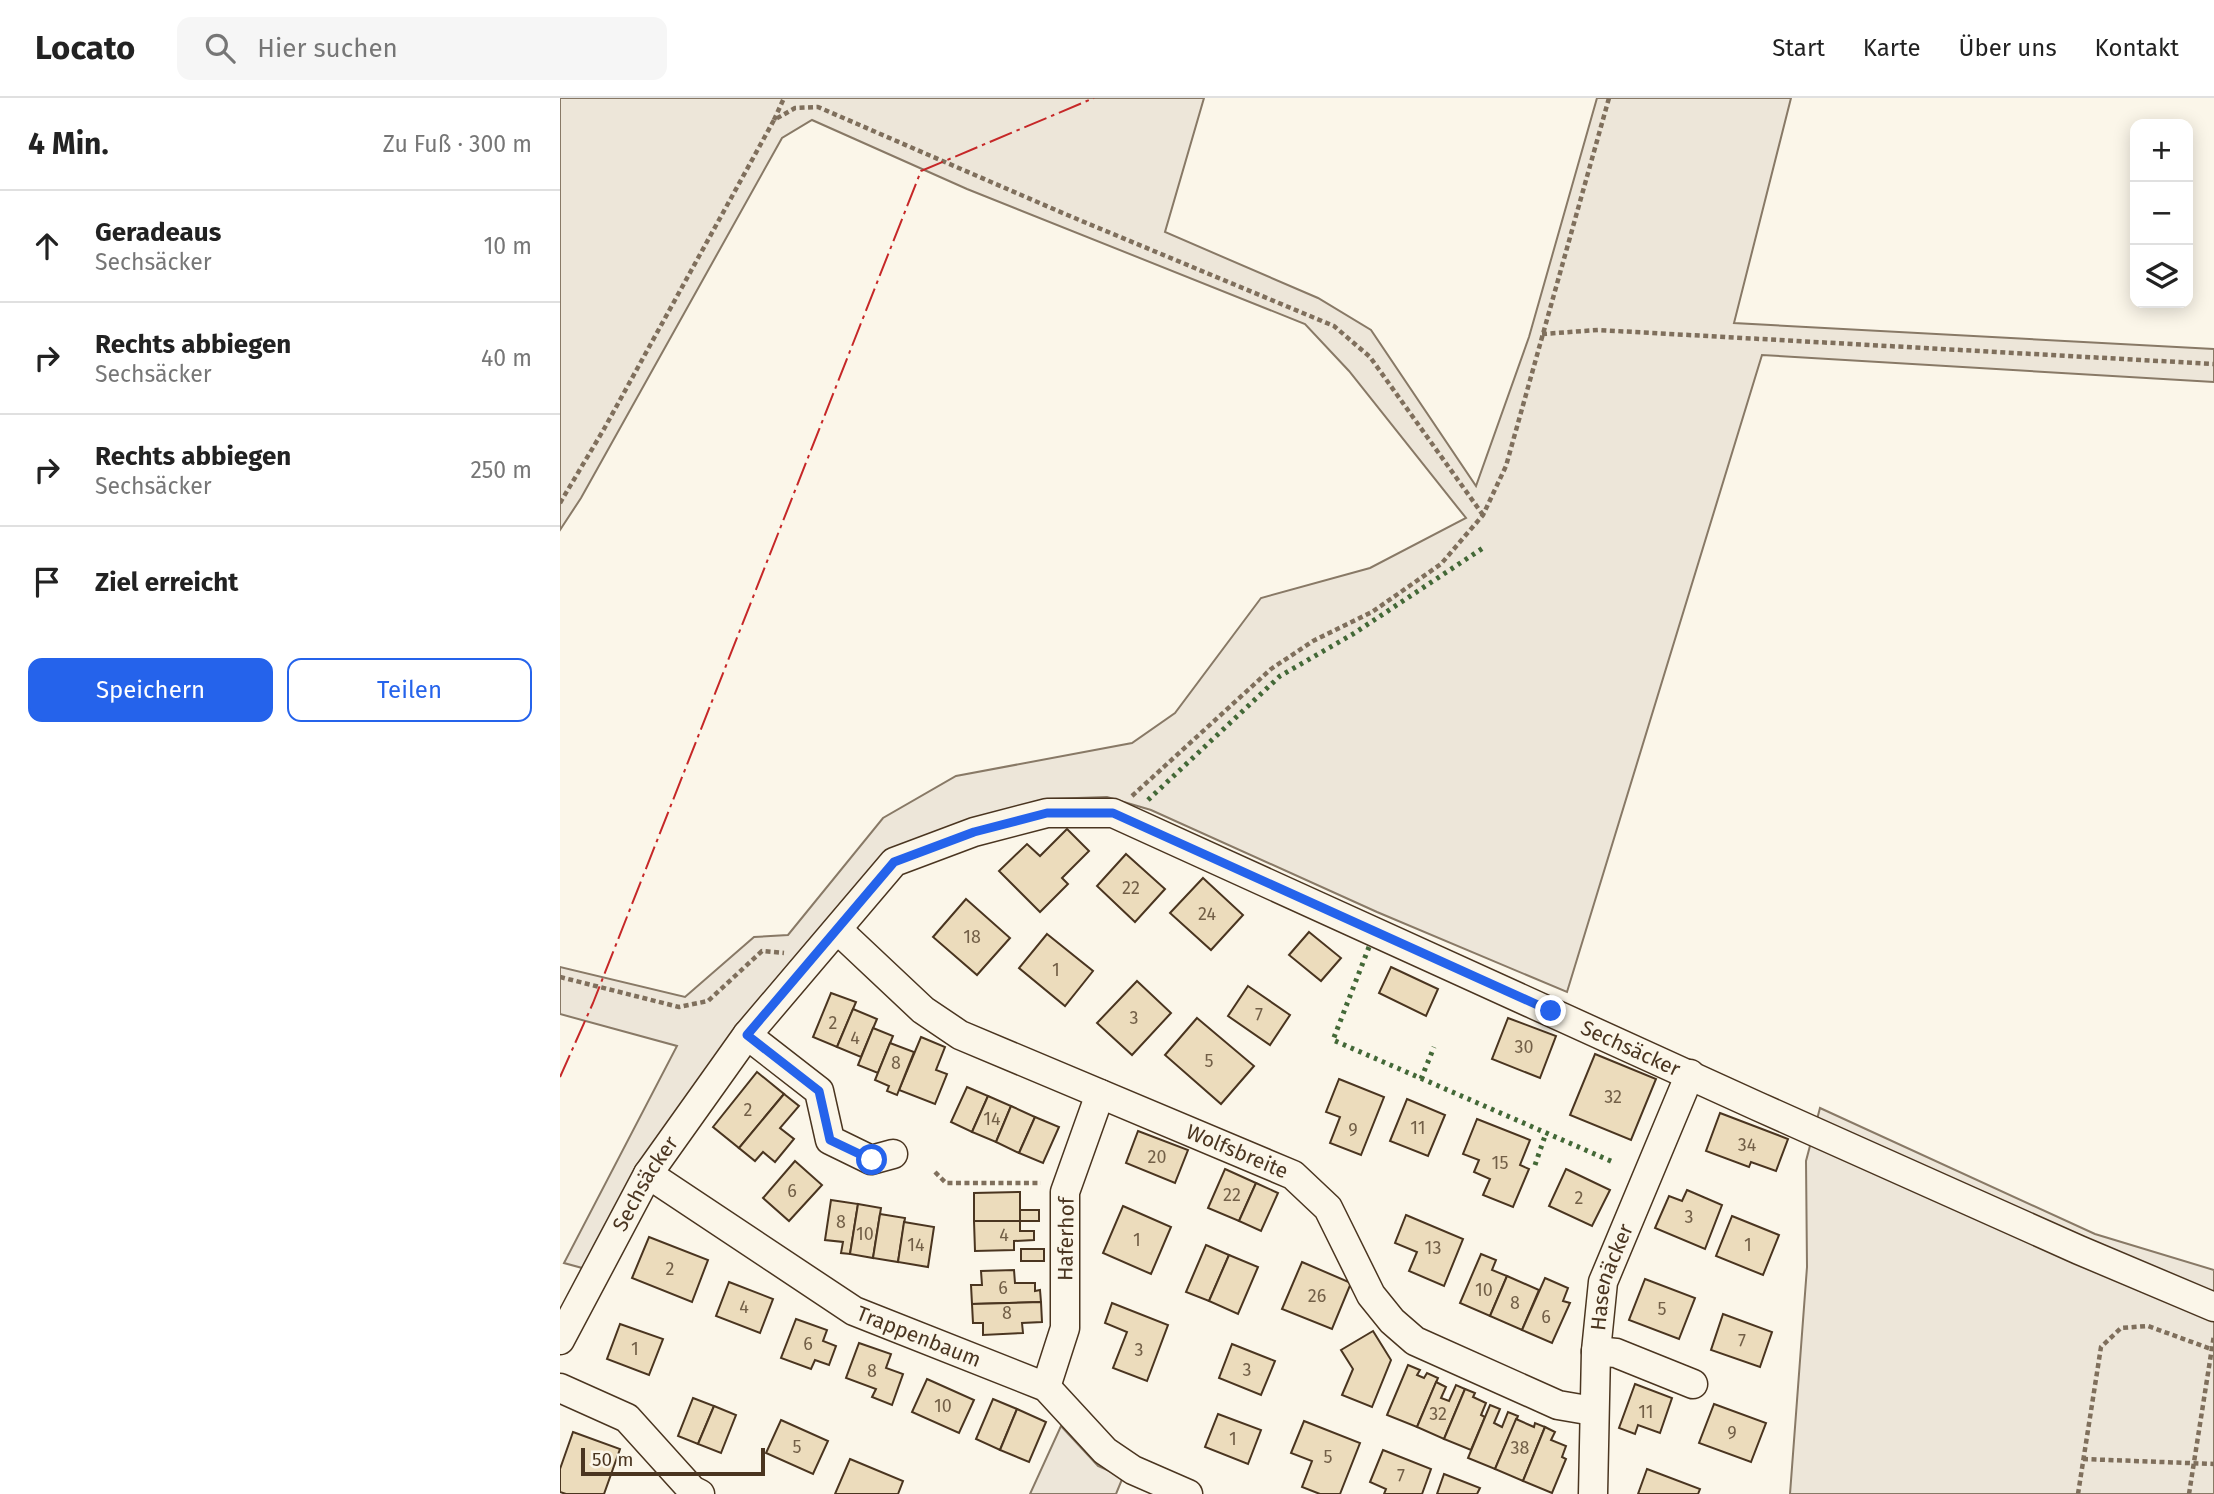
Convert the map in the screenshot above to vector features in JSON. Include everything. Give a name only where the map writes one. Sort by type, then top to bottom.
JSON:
[{"type":"street","name":"Sechsäcker","points":[[560,1340],[648,1174],[747,1035],[894,862],[974,832],[1047,813],[1113,813],[1756,1106],[2214,1307]]},
{"type":"street","name":"Wolfsbreite","points":[[838,930],[923,1010],[960,1035],[1293,1175],[1328,1208],[1371,1295],[1392,1321],[1415,1342],[1558,1405],[1594,1411]]},
{"type":"street","points":[[747,1035],[819,1091],[830,1140],[872,1160],[892,1154]]},
{"type":"street","name":"Hasenäcker","points":[[1593,1494],[1595,1351],[1603,1282],[1690,1074]]},
{"type":"street","name":"Haferhof","points":[[1046,1387],[1065,1328],[1065,1192],[1100,1094]]},
{"type":"street","name":"Trappenbaum","points":[[648,1174],[854,1311],[1046,1387],[1105,1451],[1132,1470],[1188,1494]]},
{"type":"street","points":[[1595,1351],[1616,1353],[1693,1384]]},
{"type":"street","points":[[560,1388],[627,1419],[692,1490],[700,1494]]},
{"type":"path","points":[[560,503],[610,418],[784,98]]},
{"type":"path","points":[[1113,813],[1271,669],[1313,641],[1372,612],[1441,564],[1483,515],[1506,466],[1609,98]]},
{"type":"path","points":[[774,120],[794,108],[818,107],[1334,326],[1370,357],[1483,515]]},
{"type":"path","points":[[1542,334],[1598,330],[2214,364]]},
{"type":"path","points":[[560,977],[679,1007],[708,1001],[762,951],[788,954],[802,968]]},
{"type":"path","points":[[934,1172],[946,1183],[1037,1182],[1065,1192]]},
{"type":"path","points":[[2077,1494],[2101,1347],[2121,1328],[2148,1326],[2211,1349]]},
{"type":"path","points":[[2189,1494],[2214,1335]]},
{"type":"path","points":[[2083,1460],[2214,1464]]},
{"type":"shaded area","points":[[560,98],[1204,98],[1165,232],[1318,298],[1371,330],[1476,486],[1529,337],[1597,98],[1791,98],[1734,323],[2214,349],[2214,382],[1762,355],[1567,992],[1377,912],[1151,810],[1107,797],[1047,799],[896,850],[586,1269],[564,1263],[677,1046],[560,1014],[560,967],[685,997],[754,937],[788,935],[883,818],[956,776],[1132,743],[1175,713],[1261,598],[1370,568],[1466,518],[1349,371],[1305,324],[967,189],[812,120],[782,138],[581,498],[560,530]]},
{"type":"shaded area","points":[[1820,1108],[2095,1234],[2214,1270],[2214,1494],[1790,1494],[1807,1267],[1806,1161]]},
{"type":"shaded area","points":[[1061,1426],[1098,1466],[1123,1477],[1116,1494],[1030,1494]]},
{"type":"building","points":[[1067,829],[1089,851],[1062,878],[1068,884],[1040,912],[999,871],[1027,844],[1040,856]]},
{"type":"building","points":[[1126,854],[1165,889],[1135,922],[1097,886]]},
{"type":"building","points":[[1203,878],[1243,915],[1211,950],[1170,913]]},
{"type":"building","points":[[966,899],[1010,938],[977,975],[933,937]]},
{"type":"building","points":[[1309,932],[1341,958],[1321,981],[1289,955]]},
{"type":"building","points":[[1047,934],[1093,971],[1065,1006],[1019,968]]},
{"type":"building","points":[[1391,967],[1438,989],[1426,1016],[1379,993]]},
{"type":"building","points":[[1137,981],[1171,1013],[1132,1055],[1097,1023]]},
{"type":"building","points":[[1248,986],[1290,1015],[1270,1045],[1228,1016]]},
{"type":"building","points":[[831,993],[856,1002],[837,1047],[813,1037]]},
{"type":"building","points":[[853,1009],[877,1019],[861,1057],[837,1047]]},
{"type":"building","points":[[1197,1018],[1254,1066],[1221,1104],[1165,1055]]},
{"type":"building","points":[[1508,1018],[1556,1036],[1540,1078],[1492,1059]]},
{"type":"building","points":[[873,1028],[893,1036],[878,1073],[858,1065]]},
{"type":"building","points":[[921,1037],[945,1047],[936,1070],[947,1074],[935,1104],[899,1090]]},
{"type":"building","points":[[890,1043],[914,1052],[897,1095],[887,1091],[889,1086],[875,1080]]},
{"type":"building","points":[[1595,1054],[1656,1079],[1631,1140],[1570,1115]]},
{"type":"building","points":[[757,1072],[784,1094],[739,1148],[713,1127]]},
{"type":"building","points":[[1339,1079],[1384,1097],[1361,1155],[1330,1143],[1340,1117],[1326,1112]]},
{"type":"building","points":[[967,1087],[988,1096],[972,1132],[951,1122]]},
{"type":"building","points":[[784,1094],[799,1106],[780,1128],[794,1139],[775,1162],[763,1152],[755,1161],[739,1148]]},
{"type":"building","points":[[988,1096],[1011,1106],[996,1142],[972,1132]]},
{"type":"building","points":[[1407,1099],[1445,1115],[1428,1156],[1390,1141]]},
{"type":"building","points":[[1011,1106],[1035,1117],[1019,1153],[996,1142]]},
{"type":"building","points":[[1720,1113],[1788,1139],[1776,1171],[1751,1162],[1749,1167],[1706,1151]]},
{"type":"building","points":[[1035,1117],[1059,1127],[1043,1163],[1019,1153]]},
{"type":"building","points":[[1477,1119],[1530,1140],[1520,1165],[1529,1169],[1513,1207],[1483,1195],[1490,1179],[1474,1172],[1479,1160],[1463,1154]]},
{"type":"building","points":[[1138,1131],[1188,1150],[1175,1183],[1126,1163]]},
{"type":"building","points":[[795,1161],[822,1185],[789,1221],[763,1198]]},
{"type":"building","points":[[1225,1169],[1256,1183],[1239,1221],[1208,1208]]},
{"type":"building","points":[[1566,1169],[1610,1190],[1592,1226],[1549,1206]]},
{"type":"building","points":[[1256,1183],[1278,1193],[1261,1231],[1239,1221]]},
{"type":"building","points":[[1687,1190],[1722,1205],[1705,1249],[1655,1228],[1669,1196],[1682,1201]]},
{"type":"building","points":[[1020,1192],[1020,1221],[974,1221],[974,1193]]},
{"type":"building","points":[[831,1200],[858,1204],[850,1254],[841,1253],[843,1242],[825,1240]]},
{"type":"building","points":[[858,1204],[881,1208],[873,1258],[850,1254]]},
{"type":"building","points":[[1123,1206],[1171,1227],[1151,1274],[1103,1253]]},
{"type":"building","points":[[1020,1210],[1039,1210],[1039,1221],[1020,1221]]},
{"type":"building","points":[[880,1214],[905,1218],[898,1262],[873,1258]]},
{"type":"building","points":[[1406,1215],[1463,1239],[1444,1286],[1409,1271],[1417,1252],[1395,1243]]},
{"type":"building","points":[[1732,1216],[1779,1235],[1763,1275],[1716,1256]]},
{"type":"building","points":[[974,1221],[1020,1221],[1020,1231],[1034,1231],[1034,1240],[1014,1241],[1014,1250],[975,1251]]},
{"type":"building","points":[[904,1222],[934,1227],[928,1267],[898,1262]]},
{"type":"building","points":[[649,1237],[708,1260],[692,1302],[632,1278]]},
{"type":"building","points":[[1206,1245],[1229,1255],[1209,1301],[1186,1292]]},
{"type":"building","points":[[1021,1249],[1044,1249],[1044,1261],[1021,1261]]},
{"type":"building","points":[[1481,1254],[1496,1260],[1492,1270],[1507,1276],[1490,1316],[1460,1303]]},
{"type":"building","points":[[1229,1255],[1258,1267],[1238,1314],[1209,1301]]},
{"type":"building","points":[[1302,1262],[1351,1283],[1332,1329],[1282,1309]]},
{"type":"building","points":[[1014,1270],[1015,1283],[1035,1283],[1035,1291],[1040,1290],[1041,1302],[972,1304],[971,1285],[982,1285],[981,1271]]},
{"type":"building","points":[[1507,1276],[1539,1290],[1522,1330],[1490,1316]]},
{"type":"building","points":[[1545,1278],[1568,1288],[1563,1301],[1570,1303],[1552,1343],[1522,1330]]},
{"type":"building","points":[[1645,1279],[1695,1298],[1679,1339],[1629,1320]]},
{"type":"building","points":[[729,1282],[773,1299],[760,1333],[716,1316]]},
{"type":"building","points":[[1041,1302],[1042,1322],[1022,1323],[1023,1333],[983,1335],[983,1323],[973,1323],[972,1304]]},
{"type":"building","points":[[1112,1303],[1168,1325],[1147,1381],[1113,1368],[1127,1332],[1105,1323]]},
{"type":"building","points":[[1723,1314],[1772,1332],[1760,1367],[1711,1350]]},
{"type":"building","points":[[796,1319],[827,1330],[823,1341],[836,1346],[829,1365],[815,1360],[811,1369],[781,1358]]},
{"type":"building","points":[[620,1324],[663,1339],[649,1375],[607,1359]]},
{"type":"building","points":[[1373,1331],[1391,1360],[1372,1407],[1342,1395],[1353,1369],[1341,1350]]},
{"type":"building","points":[[859,1343],[891,1354],[886,1368],[903,1374],[892,1405],[872,1397],[876,1389],[846,1378]]},
{"type":"building","points":[[1232,1344],[1275,1361],[1261,1395],[1219,1378]]},
{"type":"building","points":[[1408,1365],[1420,1370],[1417,1375],[1424,1378],[1427,1373],[1438,1378],[1417,1427],[1387,1415]]},
{"type":"building","points":[[927,1379],[974,1400],[959,1433],[912,1412]]},
{"type":"building","points":[[1436,1382],[1446,1387],[1441,1398],[1449,1401],[1456,1385],[1465,1389],[1444,1439],[1417,1427]]},
{"type":"building","points":[[1635,1384],[1672,1398],[1660,1433],[1638,1425],[1635,1434],[1619,1428]]},
{"type":"building","points":[[1465,1389],[1475,1393],[1473,1397],[1486,1403],[1481,1415],[1485,1417],[1471,1450],[1444,1439]]},
{"type":"building","points":[[693,1398],[714,1406],[698,1444],[678,1436]]},
{"type":"building","points":[[993,1399],[1017,1409],[1000,1450],[976,1439]]},
{"type":"building","points":[[1714,1404],[1766,1423],[1751,1462],[1699,1443]]},
{"type":"building","points":[[1490,1405],[1500,1409],[1494,1423],[1502,1427],[1508,1412],[1518,1416],[1495,1469],[1468,1458]]},
{"type":"building","points":[[714,1406],[736,1415],[721,1453],[698,1444]]},
{"type":"building","points":[[1017,1409],[1046,1422],[1029,1462],[1000,1450]]},
{"type":"building","points":[[1218,1414],[1261,1430],[1248,1464],[1205,1447]]},
{"type":"building","points":[[1516,1419],[1534,1427],[1535,1423],[1545,1427],[1523,1481],[1495,1469]]},
{"type":"building","points":[[781,1420],[828,1441],[813,1474],[766,1453]]},
{"type":"building","points":[[1304,1421],[1360,1443],[1340,1494],[1320,1494],[1302,1487],[1312,1461],[1291,1453]]},
{"type":"building","points":[[1545,1427],[1555,1432],[1551,1440],[1566,1446],[1562,1457],[1566,1459],[1552,1493],[1523,1481]]},
{"type":"building","points":[[573,1432],[620,1449],[604,1494],[560,1492],[560,1469]]},
{"type":"building","points":[[1383,1450],[1431,1469],[1422,1494],[1384,1494],[1386,1489],[1370,1482]]},
{"type":"building","points":[[850,1459],[903,1481],[898,1494],[835,1494]]},
{"type":"building","points":[[1647,1469],[1700,1489],[1698,1494],[1638,1494]]},
{"type":"building","points":[[1444,1474],[1480,1488],[1477,1494],[1437,1494]]},
{"type":"hedge","points":[[1148,800],[1280,676],[1353,634],[1486,546]]},
{"type":"hedge","points":[[1369,947],[1333,1040],[1613,1162]]},
{"type":"hedge","points":[[1421,1079],[1434,1047]]},
{"type":"hedge","points":[[1535,1165],[1546,1133]]},
{"type":"power","points":[[560,1077],[593,1003],[921,171],[1094,98]]},
{"type":"route","points":[[872,1160],[830,1140],[819,1091],[747,1035],[894,862],[974,832],[1047,813],[1113,813],[1551,1011]]}]
